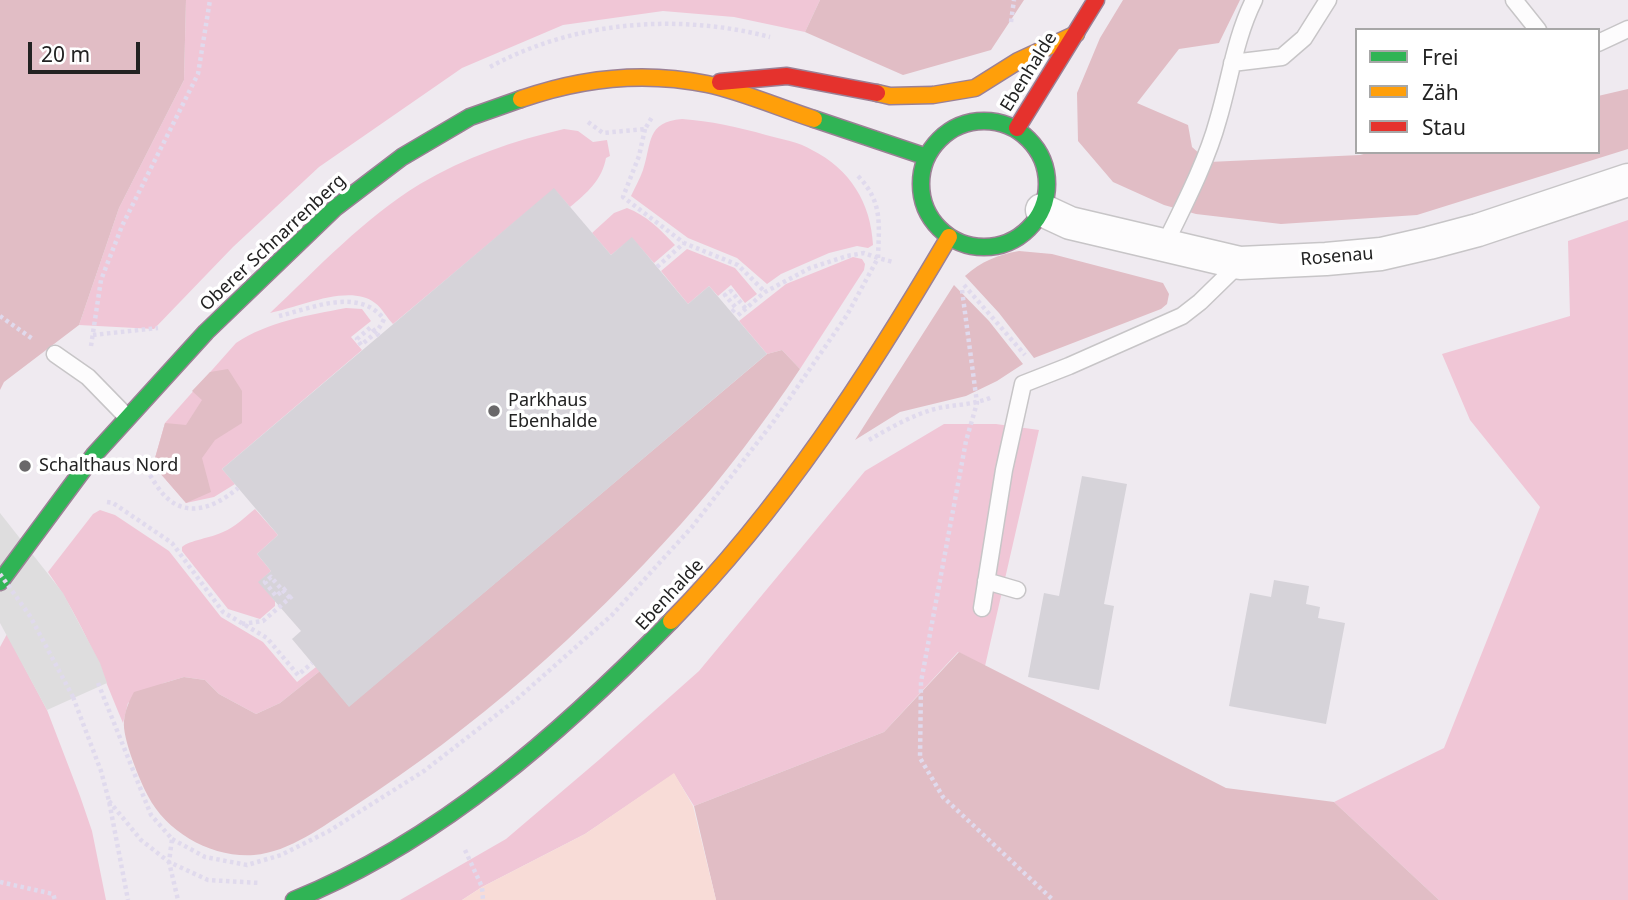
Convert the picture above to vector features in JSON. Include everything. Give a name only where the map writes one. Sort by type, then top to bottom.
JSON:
[{"type":"street","name":"Ebenhalde","points":[[1017,128],[1096,0]]},
{"type":"street","name":"Oberer Schnarrenberg","points":[[708,84],[787,76],[890,96],[933,95],[975,88],[1018,61],[1076,34]]},
{"type":"street","name":"Oberer Schnarrenberg","points":[[0,582],[94,455],[206,332],[335,208],[402,157],[470,117],[550,89],[621,77],[661,78],[708,84],[927,157]]},
{"type":"street","points":[[993,121],[1017,128],[1042,159],[1047,180],[1042,210],[1019,236],[1000,245],[978,246],[958,242],[949,237],[929,215],[922,196],[920,178],[927,157],[938,140],[954,128],[974,122],[993,121]]},
{"type":"street","name":"Rosenau","points":[[1042,210],[1070,223],[1240,264],[1326,260],[1381,254],[1479,230],[1628,180]]},
{"type":"street","name":"Ebenhalde","points":[[294,900],[327,888],[366,867],[451,813],[501,776],[615,681],[671,624],[750,533],[856,387],[949,237]]},
{"type":"street","name":"Ebenhalde","points":[[313,900],[327,888]]},
{"type":"lane","points":[[1164,246],[1218,123],[1232,63],[1254,0]]},
{"type":"lane","points":[[1232,63],[1282,57],[1304,38],[1328,0]]},
{"type":"lane","points":[[1514,0],[1536,28]]},
{"type":"lane","points":[[1600,42],[1628,29]]},
{"type":"lane","points":[[982,607],[1004,470],[1023,384],[1182,316],[1240,264]]},
{"type":"lane","points":[[55,354],[88,377],[128,417]]},
{"type":"lane","points":[[986,581],[1017,590]]},
{"type":"path","points":[[169,326],[93,335],[101,280],[122,226],[198,74],[210,0]]},
{"type":"path","points":[[660,110],[648,121],[623,197],[684,243],[738,265],[765,292]]},
{"type":"path","points":[[580,120],[592,124],[603,133],[645,129]]},
{"type":"path","points":[[98,683],[151,815],[173,839],[205,858],[247,865],[281,855],[329,831],[424,771],[517,699],[612,615],[692,527],[774,421],[840,326],[878,258],[880,222],[877,204],[869,187],[853,170]]},
{"type":"path","points":[[657,267],[684,243]]},
{"type":"path","points":[[736,317],[765,292],[787,278],[810,268],[864,253],[961,283],[1019,348]]},
{"type":"path","points":[[961,283],[977,403],[967,441],[921,682],[920,758],[943,797],[1053,900]]},
{"type":"path","points":[[732,312],[736,308],[725,295],[731,291],[746,309]]},
{"type":"path","points":[[268,319],[334,302],[354,302],[375,308],[384,319],[379,330],[376,333],[364,343],[361,345],[357,340],[371,327],[379,336]]},
{"type":"path","points":[[0,316],[55,354]]},
{"type":"path","points":[[144,451],[147,471],[163,495],[177,506],[201,508],[225,499],[238,488]]},
{"type":"path","points":[[103,501],[113,503],[172,543],[223,612],[267,638],[298,675],[312,663]]},
{"type":"path","points":[[0,574],[30,616],[73,697],[101,771],[109,801],[126,898]]},
{"type":"path","points":[[242,624],[263,621],[291,597],[285,593],[281,588],[271,577],[265,582],[276,596],[286,588]]},
{"type":"path","points":[[109,801],[141,840],[169,862],[208,880],[261,883]]},
{"type":"path","points":[[173,839],[169,862],[178,900]]},
{"type":"path","points":[[0,882],[53,894],[55,900]]},
{"type":"path","points":[[482,887],[483,900]]},
{"type":"shaded area","points":[[0,0],[186,0],[184,80],[119,208],[79,325],[4,382],[0,390]]},
{"type":"shaded area","points":[[186,0],[820,0],[805,32],[734,17],[663,11],[563,25],[462,68],[319,167],[233,247],[154,329],[79,325],[119,208],[184,80]]},
{"type":"shaded area","points":[[820,0],[1024,0],[991,50],[903,75],[805,32]]},
{"type":"shaded area","points":[[1123,0],[1240,0],[1219,43],[1179,49],[1137,103],[1188,125],[1192,147],[1209,162],[1364,154],[1600,154],[1600,96],[1628,89],[1628,149],[1417,215],[1281,224],[1196,214],[1164,205],[1113,182],[1078,141],[1077,93],[1100,38]]},
{"type":"shaded area","points":[[682,119],[724,125],[790,141],[825,158],[847,177],[863,201],[873,245],[829,253],[781,274],[767,284],[737,258],[688,238],[631,196],[642,173],[652,135],[662,124]]},
{"type":"shaded area","points":[[564,129],[578,131],[593,142],[607,140],[610,156],[606,158],[593,186],[570,207],[554,189],[393,324],[375,303],[352,295],[323,299],[270,313],[324,261],[399,197],[454,166],[490,151]]},
{"type":"shaded area","points":[[627,208],[647,219],[675,245],[654,263],[632,238],[611,255],[592,233],[614,213]]},
{"type":"shaded area","points":[[1628,220],[1628,900],[1439,900],[1334,802],[1444,748],[1540,507],[1470,420],[1442,354],[1570,316],[1568,241]]},
{"type":"shaded area","points":[[687,249],[735,268],[757,294],[745,303],[731,285],[718,296],[709,286],[688,304],[661,271]]},
{"type":"shaded area","points":[[1019,251],[1052,254],[1163,283],[1169,294],[1167,304],[1161,309],[1034,358],[999,313],[965,276],[990,259]]},
{"type":"shaded area","points":[[853,257],[862,259],[864,270],[800,369],[782,350],[767,354],[739,321],[786,284]]},
{"type":"shaded area","points":[[954,285],[989,321],[1023,364],[966,396],[900,412],[855,440]]},
{"type":"shaded area","points":[[346,308],[362,309],[371,321],[351,337],[362,350],[222,469],[235,484],[214,497],[186,503],[153,465],[165,423],[236,343],[275,325]]},
{"type":"shaded area","points":[[782,350],[800,369],[743,449],[697,506],[644,564],[567,640],[442,745],[318,830],[293,844],[267,853],[238,855],[207,847],[179,832],[156,809],[132,759],[124,728],[127,706],[134,692],[184,677],[205,680],[219,694],[256,714],[280,703],[320,671],[349,706],[767,354]]},
{"type":"shaded area","points":[[228,369],[242,391],[242,423],[215,440],[202,458],[211,492],[186,503],[153,465],[165,423],[186,425],[202,400],[192,391],[210,372]]},
{"type":"shaded area","points":[[944,424],[996,424],[1039,430],[985,666],[958,652],[884,732],[694,806],[674,774],[585,834],[462,900],[400,900],[506,839],[600,759],[699,671],[865,471]]},
{"type":"shaded area","points":[[255,509],[278,535],[257,554],[271,571],[259,582],[275,601],[275,606],[260,619],[228,609],[182,551],[182,547],[186,545],[227,530]]},
{"type":"shaded area","points":[[100,510],[115,515],[169,551],[221,617],[263,642],[297,682],[316,667],[320,671],[280,703],[256,714],[219,694],[205,680],[184,677],[164,683],[128,703],[123,723],[81,627],[48,572],[93,514]]},
{"type":"shaded area","points":[[7,634],[47,710],[80,796],[92,831],[106,900],[0,900],[0,647]]},
{"type":"shaded area","points":[[959,652],[1226,788],[1334,802],[1439,900],[716,900],[694,806],[884,732]]},
{"type":"shaded area","points":[[674,773],[693,806],[716,900],[462,900],[585,834]]},
{"type":"pier","points":[[0,513],[63,593],[100,663],[107,683],[47,710],[0,623]]},
{"type":"building","name":"Parkhaus Ebenhalde","points":[[554,188],[611,255],[632,237],[688,304],[709,286],[767,354],[349,707],[292,639],[301,631],[258,582],[271,571],[257,554],[278,535],[222,469]]},
{"type":"building","points":[[1082,476],[1127,484],[1104,604],[1114,606],[1099,690],[1028,677],[1044,593],[1059,596]]},
{"type":"building","points":[[1274,580],[1309,586],[1306,604],[1320,607],[1318,618],[1345,623],[1326,724],[1229,706],[1250,593],[1271,597]]},
{"type":"traffic: fast","points":[[0,582],[94,455],[206,332],[335,208],[402,157],[470,117],[521,99]]},
{"type":"traffic: fast","points":[[814,119],[927,157]]},
{"type":"traffic: fast","points":[[984,121],[1008,126],[1028,140],[1042,160],[1047,184],[1042,208],[1028,228],[1008,242],[984,247],[960,242],[940,228],[926,208],[921,184],[926,160],[940,140],[960,126],[984,121]]},
{"type":"traffic: fast","points":[[294,900],[348,876],[449,815],[496,780],[587,703],[671,621]]},
{"type":"traffic: slow","points":[[877,93],[890,96],[933,95],[975,88],[1018,61],[1076,34]]},
{"type":"traffic: slow","points":[[521,99],[590,82],[636,77],[660,78],[720,87],[814,119]]},
{"type":"traffic: slow","points":[[671,621],[712,578],[750,532],[822,438],[949,237]]},
{"type":"traffic: jam","points":[[1017,128],[1096,0]]},
{"type":"traffic: jam","points":[[720,82],[787,76],[877,93]]},
{"type":"place","name":"Parkhaus Ebenhalde","points":[[494,411]]},
{"type":"place","name":"Schalthaus Nord","points":[[25,466]]}]
